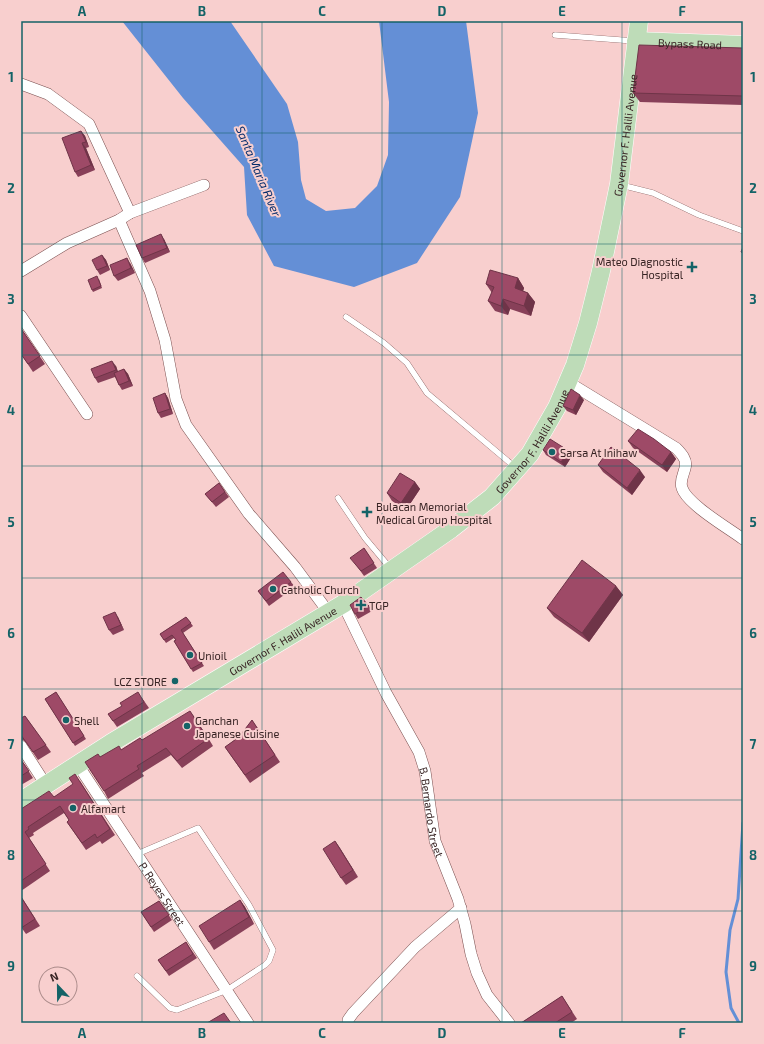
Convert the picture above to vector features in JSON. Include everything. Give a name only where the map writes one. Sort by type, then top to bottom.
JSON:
[{"type":"main road","name":"Governor F. Halili Avenue","points":[[21,801],[111,743],[336,609],[451,529],[492,497],[530,454],[548,424],[568,382],[588,323],[601,271],[619,184],[639,21]]},
{"type":"main road","name":"Bypass Road","points":[[636,41],[743,45]]},
{"type":"street","points":[[21,84],[48,94],[89,124],[130,213]]},
{"type":"street","points":[[21,271],[67,243],[120,220],[130,213],[204,185]]},
{"type":"street","name":"B. Bernardo Street","points":[[120,220],[150,291],[165,340],[176,399],[186,425],[249,514],[295,567],[336,609],[419,752],[425,771],[435,841],[461,908],[471,954],[477,973],[488,995],[509,1023]]},
{"type":"street","points":[[21,316],[87,414]]},
{"type":"street","points":[[568,382],[676,448],[686,463],[681,479],[682,487],[686,496],[743,539]]},
{"type":"street","points":[[21,746],[46,785]]},
{"type":"street","name":"P. Reyes Street","points":[[78,764],[248,1023]]},
{"type":"street","points":[[348,1023],[348,1020],[353,1013],[415,947],[461,908]]},
{"type":"lane","points":[[555,35],[636,41]]},
{"type":"lane","points":[[619,184],[653,193],[699,215],[743,231]]},
{"type":"lane","points":[[346,317],[384,343],[406,363],[427,393],[517,469]]},
{"type":"lane","points":[[338,498],[365,538],[392,570]]},
{"type":"lane","points":[[136,854],[198,828],[249,904],[273,950],[270,961],[227,990],[177,1010],[170,1008],[137,976]]},
{"type":"water","name":"Santa Maria River","points":[[122,21],[230,21],[287,104],[298,142],[301,180],[306,199],[326,211],[355,208],[377,186],[388,155],[389,102],[379,21],[466,21],[478,113],[460,197],[417,263],[354,287],[274,266],[247,215],[244,167],[183,98]]},
{"type":"building","points":[[639,45],[743,48],[743,96],[633,93]]},
{"type":"building","points":[[81,131],[86,142],[82,143],[91,165],[75,172],[62,138]]},
{"type":"building","points":[[161,234],[167,248],[142,258],[136,245]]},
{"type":"building","points":[[102,255],[107,266],[97,270],[92,260]]},
{"type":"building","points":[[127,258],[131,268],[114,276],[110,265]]},
{"type":"building","points":[[490,270],[518,278],[515,288],[528,293],[524,306],[503,299],[501,306],[488,301],[494,287],[486,284]]},
{"type":"building","points":[[97,276],[101,286],[92,290],[88,280]]},
{"type":"building","points":[[21,330],[40,356],[28,364],[21,354]]},
{"type":"building","points":[[112,361],[116,370],[95,378],[91,369]]},
{"type":"building","points":[[124,369],[129,381],[119,385],[114,373]]},
{"type":"building","points":[[571,389],[580,395],[573,410],[563,406]]},
{"type":"building","points":[[165,393],[170,409],[158,413],[153,398]]},
{"type":"building","points":[[638,429],[671,452],[662,465],[628,441]]},
{"type":"building","points":[[550,439],[569,451],[561,462],[543,450]]},
{"type":"building","points":[[611,447],[640,470],[627,488],[598,465]]},
{"type":"building","points":[[400,473],[415,482],[401,503],[387,493]]},
{"type":"building","points":[[219,483],[225,492],[212,502],[205,494]]},
{"type":"building","points":[[364,548],[374,563],[361,571],[350,558]]},
{"type":"building","points":[[582,560],[616,586],[582,633],[547,608]]},
{"type":"building","points":[[283,572],[291,582],[266,601],[258,591]]},
{"type":"building","points":[[361,597],[369,606],[355,614],[350,605]]},
{"type":"building","points":[[115,612],[121,625],[109,630],[103,617]]},
{"type":"building","points":[[186,617],[191,623],[181,630],[202,663],[191,669],[172,635],[164,640],[160,634]]},
{"type":"building","name":"Shell","points":[[56,692],[84,736],[73,743],[45,699]]},
{"type":"building","points":[[138,692],[144,702],[113,721],[108,714],[122,706],[120,703]]},
{"type":"building","points":[[190,711],[208,739],[177,761],[166,748],[137,766],[139,769],[104,791],[85,762],[98,754],[100,757],[119,746],[121,750],[140,738],[142,740]]},
{"type":"building","points":[[25,716],[46,745],[33,752],[21,735],[21,718]]},
{"type":"building","points":[[252,720],[275,755],[245,775],[225,747],[239,737]]},
{"type":"building","points":[[21,760],[29,771],[21,776]]},
{"type":"building","points":[[75,774],[110,829],[97,838],[95,834],[82,843],[67,822],[69,820],[60,806],[28,827],[29,829],[25,832],[46,864],[21,881],[21,809],[49,791],[54,797],[73,784],[69,778]]},
{"type":"building","points":[[335,841],[353,870],[341,878],[323,849]]},
{"type":"building","points":[[21,897],[35,919],[21,928]]},
{"type":"building","points":[[240,900],[249,917],[209,942],[199,926]]},
{"type":"building","points":[[159,901],[169,915],[151,927],[141,912]]},
{"type":"building","points":[[186,942],[193,954],[166,971],[158,960]]},
{"type":"building","points":[[562,996],[572,1012],[555,1023],[521,1023]]},
{"type":"building","points":[[224,1013],[231,1023],[207,1023]]},
{"type":"waterway","points":[[739,1023],[731,1008],[726,972],[730,930],[738,899],[743,823]]},
{"type":"place","name":"Mateo Diagnostic Hospital","points":[[692,267]]},
{"type":"place","name":"Sarsa At Inihaw","points":[[552,452]]},
{"type":"place","name":"Bulacan Memorial Medical Group Hospital","points":[[367,512]]},
{"type":"place","name":"Catholic Church","points":[[273,589]]},
{"type":"place","name":"TGP","points":[[361,605]]},
{"type":"place","name":"Unioil","points":[[190,655]]},
{"type":"place","name":"LCZ STORE","points":[[175,681]]},
{"type":"place","name":"Shell","points":[[66,720]]},
{"type":"place","name":"Ganchan Japanese Cuisine","points":[[187,726]]},
{"type":"place","name":"Alfamart","points":[[73,808]]}]
